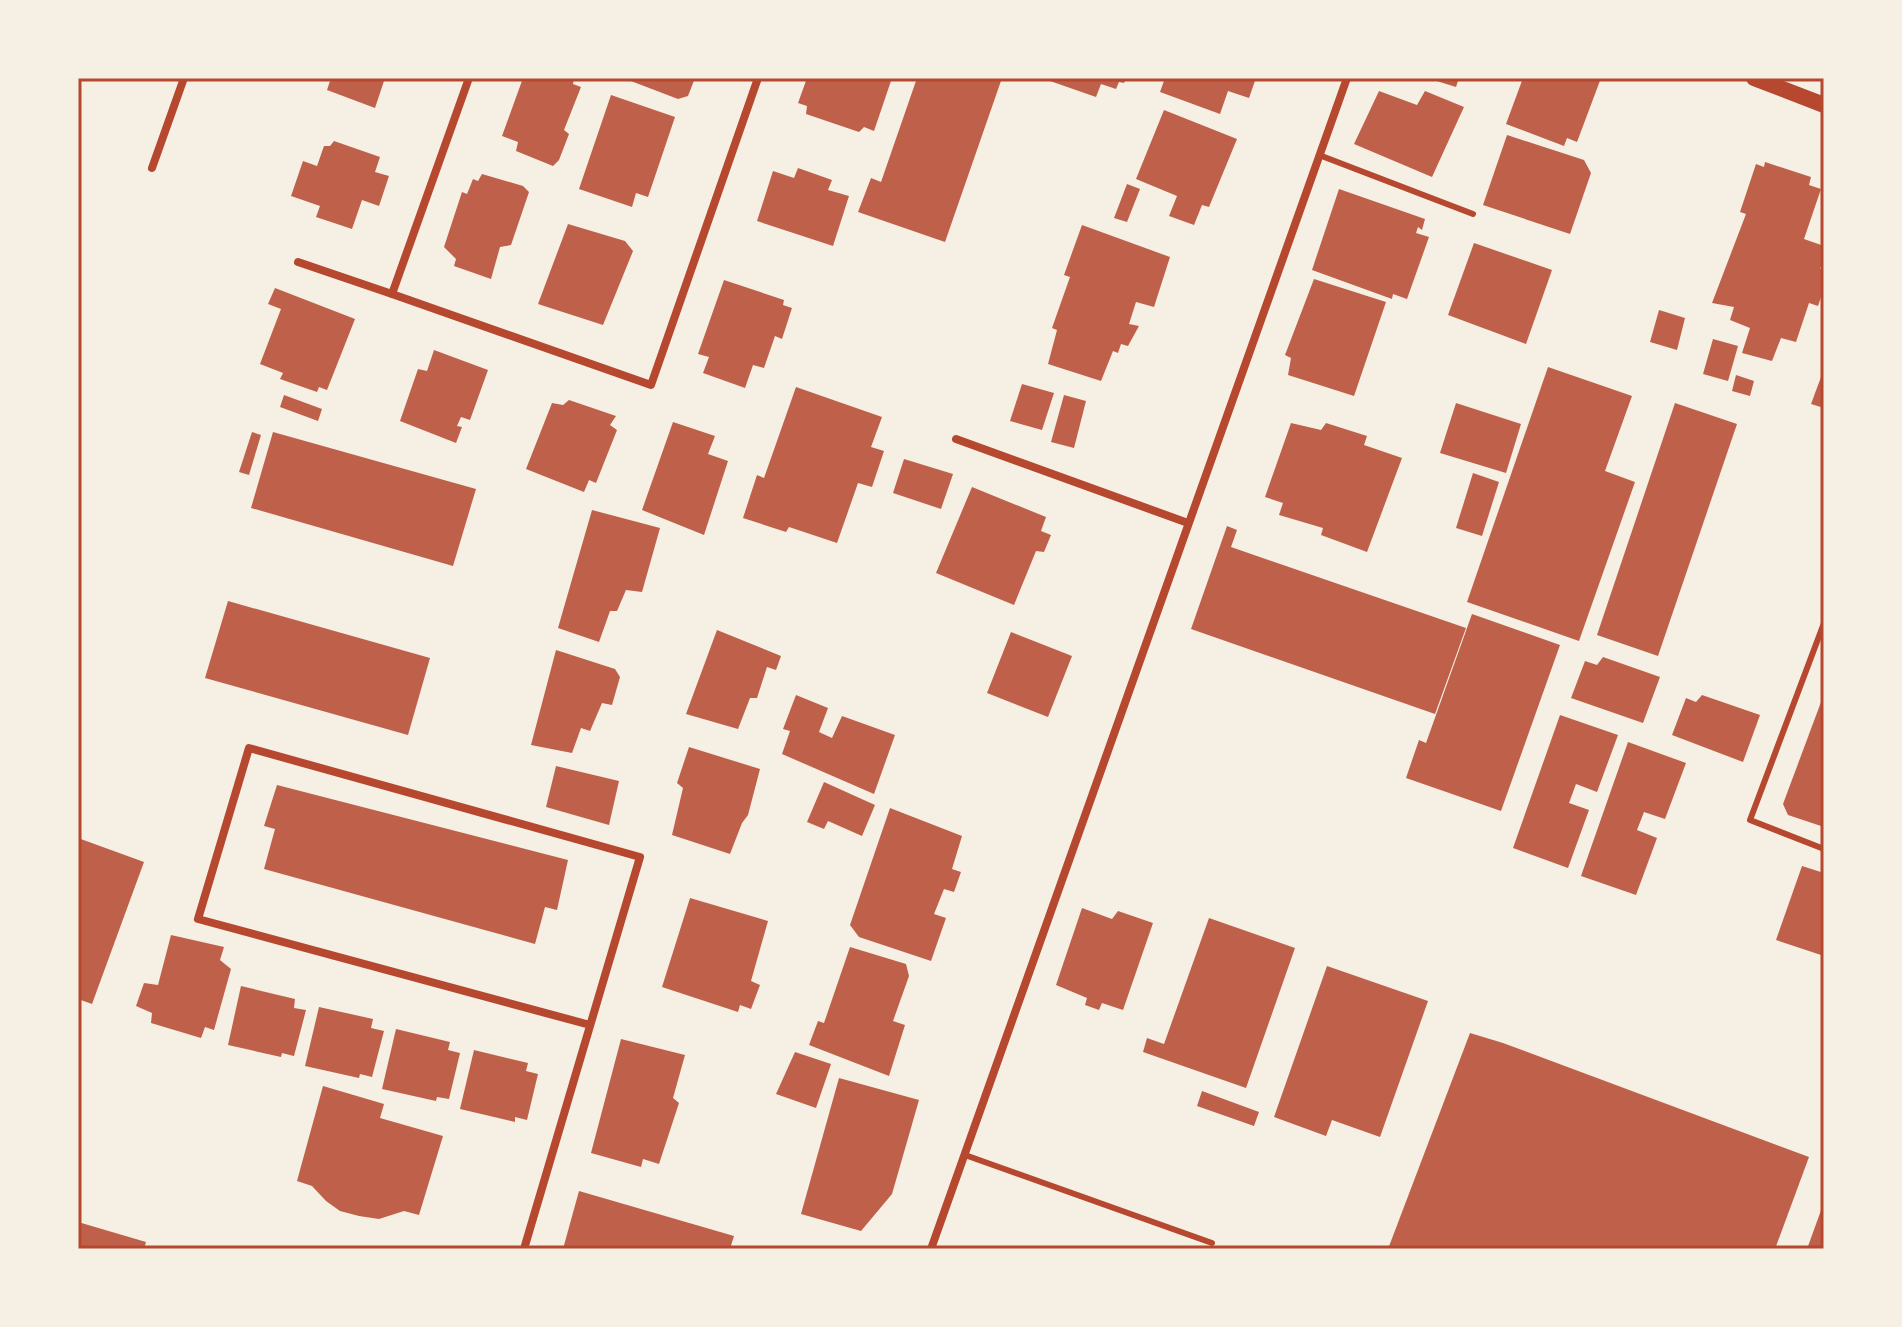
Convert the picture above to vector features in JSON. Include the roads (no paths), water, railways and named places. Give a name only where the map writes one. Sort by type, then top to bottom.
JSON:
[{"type":"main road","points":[[1754,78],[1824,105]]},
{"type":"street","points":[[152,168],[184,78]]},
{"type":"street","points":[[392,294],[469,78]]},
{"type":"street","points":[[298,262],[651,385],[758,78]]},
{"type":"street","points":[[931,1249],[1347,78]]},
{"type":"street","points":[[956,439],[1188,523]]},
{"type":"street","points":[[524,1249],[640,857],[249,748],[198,919],[590,1025]]},
{"type":"lane","points":[[1319,155],[1473,214]]},
{"type":"lane","points":[[1824,623],[1750,820],[1824,849]]},
{"type":"lane","points":[[965,1155],[1212,1243]]}]
